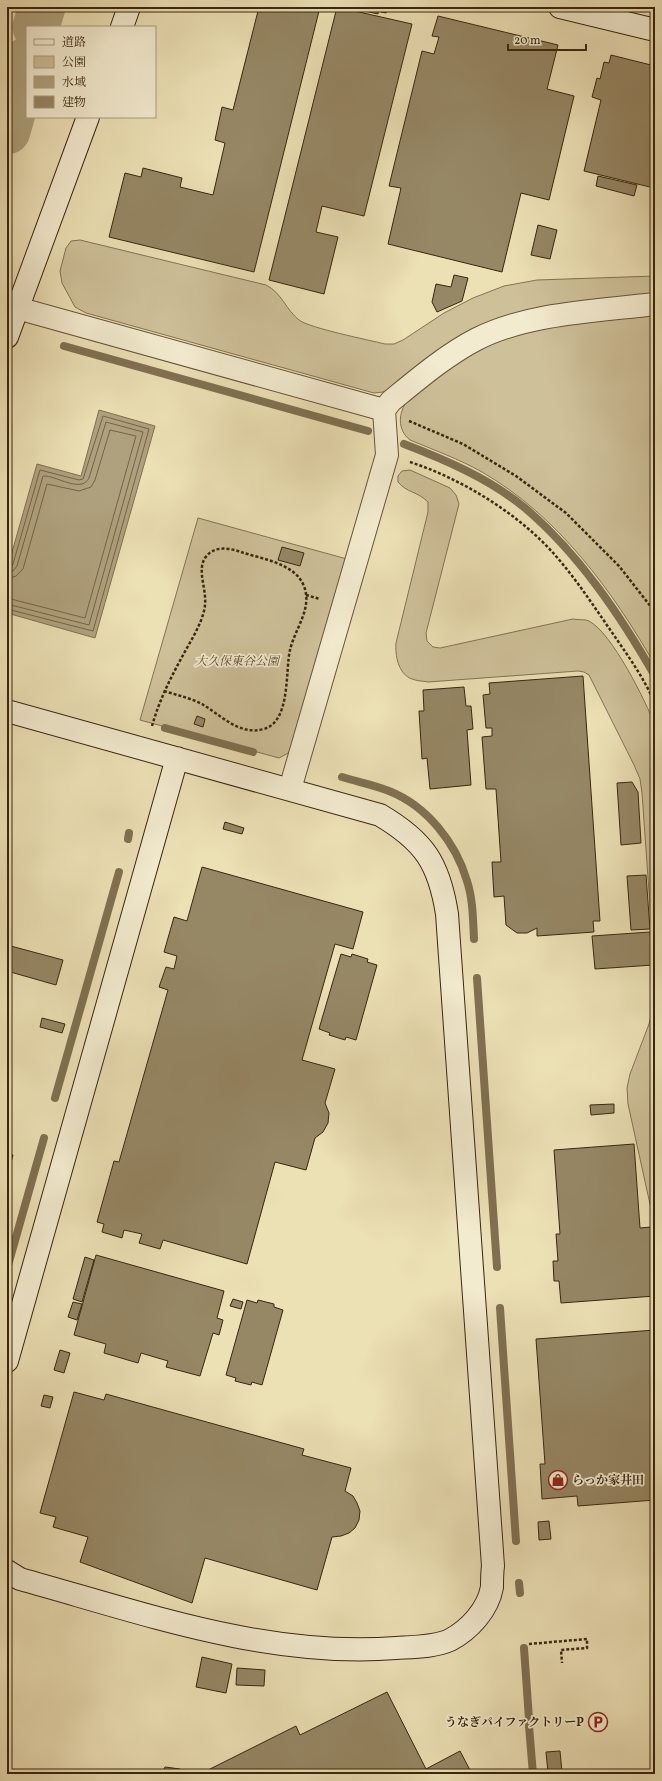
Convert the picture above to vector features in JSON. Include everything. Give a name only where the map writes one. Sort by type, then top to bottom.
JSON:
[{"type":"street","points":[[122,26],[129,7]]},
{"type":"street","points":[[560,7],[655,30]]},
{"type":"street","points":[[7,337],[88,118]]},
{"type":"street","points":[[290,789],[387,455],[384,410],[391,401],[454,353],[477,339],[502,328],[528,320],[655,304]]},
{"type":"street","points":[[17,308],[384,410]]},
{"type":"street","points":[[7,711],[380,815],[402,828],[420,844],[434,865],[443,889],[447,914],[493,1566],[492,1589],[483,1609],[469,1627],[449,1640],[424,1646],[374,1650],[324,1649],[274,1644],[225,1635],[20,1579],[7,1571]]},
{"type":"street","points":[[7,1361],[177,758]]},
{"type":"path","points":[[384,410],[463,444],[529,486],[566,513],[618,566],[655,612]]},
{"type":"path","points":[[387,455],[424,467],[472,489],[516,519],[554,554],[587,596],[626,653],[655,704]]},
{"type":"path","points":[[150,732],[157,707],[164,692],[195,634],[204,610],[206,598],[202,576],[202,566],[206,557],[214,551],[223,548],[233,549],[286,567],[299,577],[306,591],[306,608],[290,650],[286,689],[280,712],[277,720],[271,726],[263,729],[243,728],[231,724],[192,699],[164,692]]},
{"type":"path","points":[[529,1644],[587,1639],[587,1648],[561,1650],[562,1663]]},
{"type":"green space","points":[[80,240],[266,285],[276,292],[299,320],[305,323],[314,327],[385,344],[394,344],[403,340],[444,313],[473,298],[504,286],[537,280],[655,276],[655,294],[525,311],[498,319],[391,388],[383,392],[374,393],[86,313],[75,307],[62,283],[60,271],[66,248],[71,241]]},
{"type":"green space","points":[[655,313],[655,665],[621,609],[581,557],[535,510],[482,472],[410,440],[403,431],[400,421],[402,410],[408,400],[470,354],[499,340],[542,328],[565,324]]},
{"type":"green space","points":[[410,470],[450,488],[456,495],[459,504],[426,633],[427,641],[433,647],[440,648],[573,619],[587,620],[598,628],[608,639],[627,668],[644,700],[655,725],[655,977],[640,779],[589,675],[578,671],[428,682],[418,681],[407,677],[398,664],[396,643],[428,512],[428,502],[424,498],[401,486],[398,482],[398,476],[402,471]]},
{"type":"green space","name":"大久保東谷公園","points":[[198,518],[347,559],[292,751],[279,758],[140,720]]},
{"type":"green space","points":[[655,982],[655,1227],[628,1104],[627,1088],[630,1074],[649,1024],[654,1003]]},
{"type":"water","points":[[99,410],[155,426],[95,638],[7,613],[7,570],[37,464],[81,476]]},
{"type":"building","points":[[259,7],[320,7],[254,272],[109,237],[125,173],[141,177],[143,168],[182,178],[180,187],[213,195],[225,143],[215,140],[222,107],[233,110]]},
{"type":"building","points":[[337,7],[412,24],[364,216],[322,206],[316,232],[338,237],[324,294],[269,280]]},
{"type":"building","points":[[347,7],[379,7],[378,14]]},
{"type":"building","points":[[382,7],[388,7],[386,13],[381,12]]},
{"type":"building","points":[[438,16],[558,45],[547,89],[574,96],[549,200],[521,193],[502,272],[388,244],[401,188],[389,186],[422,51],[434,54],[439,37],[432,36]]},
{"type":"building","points":[[611,55],[655,66],[655,197],[652,196],[654,188],[584,171],[601,100],[592,97],[597,78],[600,79],[604,62],[609,63]]},
{"type":"building","points":[[598,176],[637,185],[634,196],[596,186]]},
{"type":"building","points":[[538,225],[557,230],[550,259],[531,255]]},
{"type":"building","points":[[454,275],[468,278],[462,301],[437,312],[432,302],[436,284],[451,287]]},
{"type":"building","points":[[282,547],[304,553],[300,566],[278,560]]},
{"type":"building","points":[[583,676],[600,921],[593,921],[594,932],[537,936],[537,928],[527,933],[517,933],[506,925],[504,896],[494,897],[492,862],[501,862],[496,789],[486,789],[482,737],[492,736],[492,728],[486,728],[483,695],[490,694],[489,683]]},
{"type":"building","points":[[464,687],[466,706],[471,706],[473,729],[467,730],[471,785],[430,789],[427,758],[422,759],[419,711],[424,711],[423,690]]},
{"type":"building","points":[[197,716],[205,719],[203,727],[194,724]]},
{"type":"building","points":[[632,782],[638,792],[641,843],[621,845],[617,783]]},
{"type":"building","points":[[225,822],[244,828],[242,834],[223,829]]},
{"type":"building","points":[[202,867],[363,912],[353,949],[335,944],[302,1060],[335,1069],[325,1103],[329,1113],[328,1123],[323,1132],[315,1138],[306,1170],[275,1162],[247,1264],[163,1240],[160,1249],[139,1243],[142,1234],[124,1230],[122,1238],[102,1232],[104,1224],[97,1222],[114,1161],[119,1162],[168,990],[159,987],[166,967],[174,969],[177,956],[164,952],[174,917],[187,921]]},
{"type":"building","points":[[646,875],[650,929],[631,930],[627,876]]},
{"type":"building","points":[[650,932],[653,965],[595,969],[592,936]]},
{"type":"building","points":[[7,945],[63,960],[56,985],[7,971]]},
{"type":"building","points":[[341,954],[351,957],[352,954],[368,959],[367,962],[377,965],[356,1040],[346,1037],[345,1040],[329,1035],[330,1033],[319,1029]]},
{"type":"building","points":[[42,1018],[65,1024],[62,1033],[40,1027]]},
{"type":"building","points":[[614,1104],[614,1113],[591,1115],[590,1105]]},
{"type":"building","points":[[634,1144],[640,1228],[651,1227],[655,1296],[561,1303],[559,1281],[554,1281],[553,1261],[558,1261],[556,1234],[560,1234],[554,1150]]},
{"type":"building","points":[[7,1153],[13,1155],[7,1177]]},
{"type":"building","points":[[96,1255],[224,1291],[217,1318],[223,1320],[219,1335],[213,1333],[200,1376],[166,1367],[168,1361],[141,1353],[138,1363],[104,1353],[106,1344],[74,1335]]},
{"type":"building","points":[[85,1257],[94,1260],[82,1302],[73,1299]]},
{"type":"building","points":[[233,1299],[243,1302],[241,1309],[230,1306]]},
{"type":"building","points":[[247,1300],[257,1303],[258,1300],[274,1304],[274,1307],[283,1310],[262,1385],[252,1382],[251,1385],[235,1381],[236,1378],[226,1375]]},
{"type":"building","points":[[73,1302],[82,1304],[77,1320],[68,1317]]},
{"type":"building","points":[[655,1330],[655,1500],[578,1506],[577,1496],[542,1499],[540,1464],[545,1464],[536,1339]]},
{"type":"building","points":[[60,1350],[70,1353],[64,1373],[54,1370]]},
{"type":"building","points":[[74,1392],[104,1400],[106,1394],[304,1449],[302,1455],[351,1468],[345,1491],[353,1496],[357,1503],[360,1511],[359,1520],[355,1528],[349,1533],[332,1537],[317,1590],[205,1558],[192,1603],[80,1562],[88,1537],[53,1527],[56,1517],[40,1513]]},
{"type":"building","points":[[44,1395],[53,1397],[50,1408],[41,1406]]},
{"type":"building","points":[[549,1521],[551,1539],[539,1540],[538,1522]]},
{"type":"building","points":[[202,1657],[232,1664],[226,1693],[196,1687]]},
{"type":"building","points":[[237,1668],[265,1670],[264,1686],[236,1685]]},
{"type":"building","points":[[387,1692],[426,1769],[460,1751],[471,1772],[467,1774],[200,1774],[296,1726],[300,1735]]},
{"type":"building","points":[[560,1751],[562,1772],[548,1773],[546,1752]]},
{"type":"building","points":[[165,1767],[180,1769],[188,1774],[162,1774]]},
{"type":"waterway","points":[[36,26],[42,7]]},
{"type":"waterway","points":[[7,131],[26,64]]},
{"type":"waterway","points":[[64,346],[368,431]]},
{"type":"waterway","points":[[404,444],[452,464],[482,479],[525,508],[545,526],[581,565],[597,586],[628,630],[655,676]]},
{"type":"waterway","points":[[165,728],[253,752]]},
{"type":"waterway","points":[[342,777],[389,791],[403,798],[416,806],[438,827],[456,853],[467,881],[472,902],[474,939]]},
{"type":"waterway","points":[[128,839],[129,833]]},
{"type":"waterway","points":[[55,1098],[119,872]]},
{"type":"waterway","points":[[477,978],[497,1267]]},
{"type":"waterway","points":[[7,1269],[44,1138]]},
{"type":"waterway","points":[[500,1308],[516,1541]]},
{"type":"waterway","points":[[519,1583],[520,1593]]},
{"type":"waterway","points":[[524,1648],[529,1719]]},
{"type":"waterway","points":[[529,1726],[533,1774]]},
{"type":"place","name":"らっか家井田","points":[[558,1480]]},
{"type":"place","name":"うなぎパイファクトリーP","points":[[598,1722]]}]
